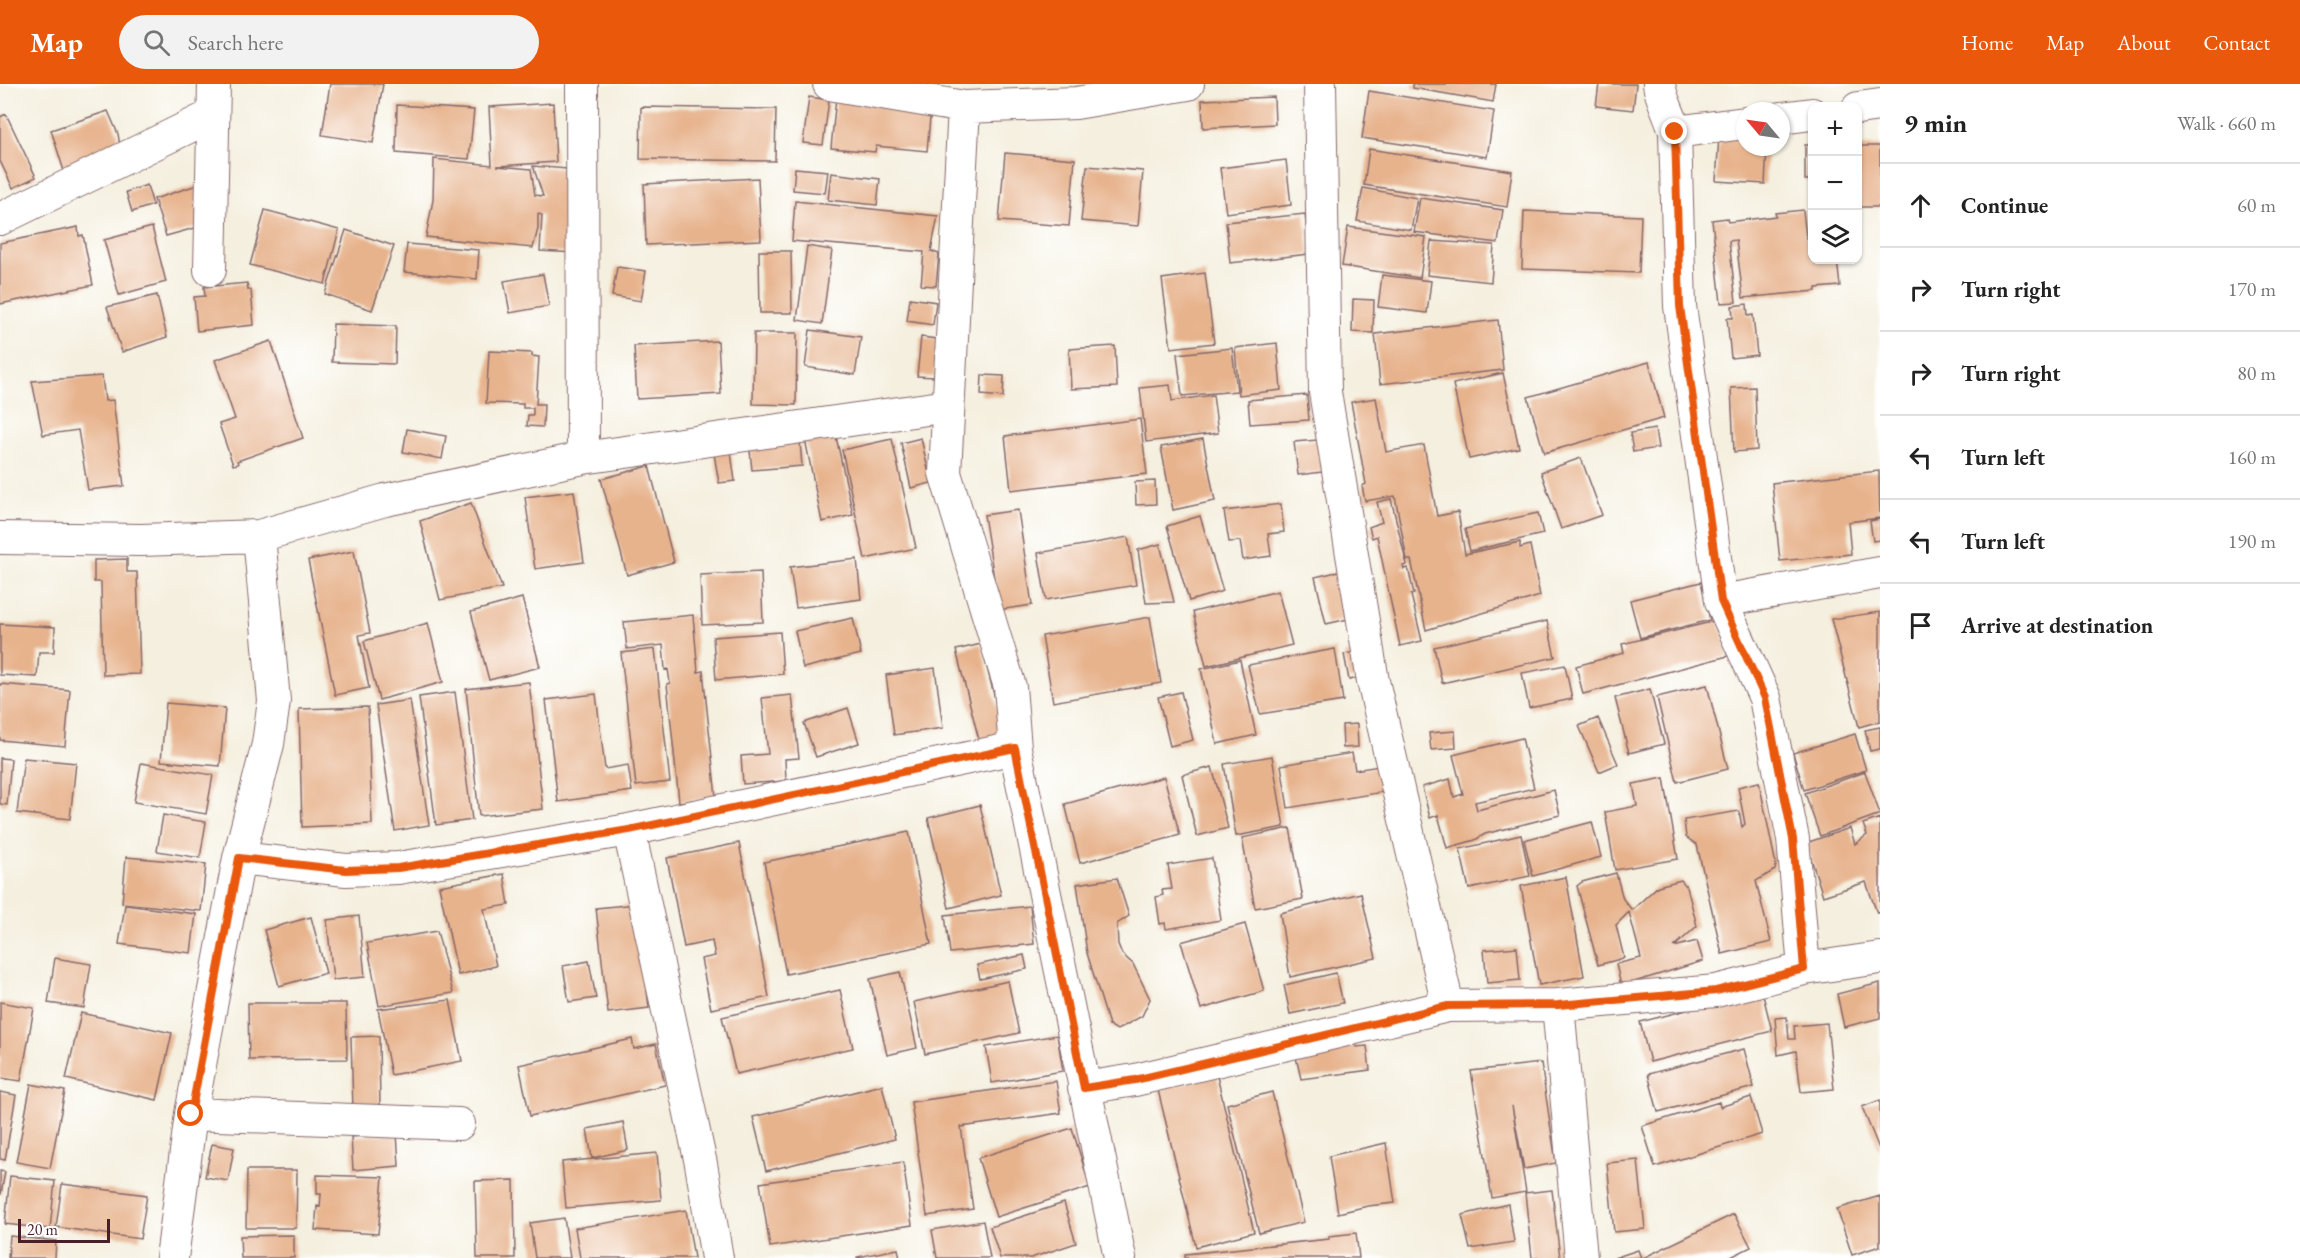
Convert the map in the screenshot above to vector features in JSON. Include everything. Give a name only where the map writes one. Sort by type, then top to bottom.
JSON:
[{"type":"street","points":[[210,270],[214,84]]},
{"type":"street","points":[[582,84],[583,458]]},
{"type":"street","points":[[829,84],[964,107],[1076,93],[1188,84]]},
{"type":"street","points":[[1320,84],[1325,392],[1373,681],[1448,1006]]},
{"type":"street","points":[[1659,84],[1660,94],[1670,110],[1675,132],[1680,306],[1721,601],[1765,698],[1793,839],[1804,969]]},
{"type":"street","points":[[1862,107],[1880,105]]},
{"type":"street","points":[[964,107],[945,473],[1010,687],[1015,748],[1120,1258]]},
{"type":"street","points":[[0,219],[213,115]]},
{"type":"street","points":[[1790,117],[1808,115]]},
{"type":"street","points":[[1675,132],[1736,124]]},
{"type":"street","points":[[0,538],[141,540],[259,536],[385,500],[583,458],[948,406]]},
{"type":"street","points":[[172,1258],[191,1114],[239,858],[268,744],[274,701],[259,536]]},
{"type":"street","points":[[1721,601],[1880,573]]},
{"type":"street","points":[[239,858],[346,870],[398,868],[629,830],[1015,748]]},
{"type":"street","points":[[629,830],[701,1164],[717,1258]]},
{"type":"street","points":[[1084,1088],[1135,1080],[1448,1006],[1558,1005],[1716,991],[1804,969],[1880,958]]},
{"type":"street","points":[[1558,1005],[1581,1258]]},
{"type":"street","points":[[191,1114],[459,1124]]},
{"type":"building","points":[[330,84],[383,84],[373,143],[322,135]]},
{"type":"building","points":[[1413,84],[1496,84],[1493,102],[1413,88]]},
{"type":"building","points":[[1599,84],[1636,84],[1633,110],[1596,106]]},
{"type":"building","points":[[1369,91],[1494,111],[1487,157],[1362,138]]},
{"type":"building","points":[[809,97],[829,100],[823,145],[803,143]]},
{"type":"building","points":[[836,97],[931,107],[927,151],[876,146],[875,152],[831,148]]},
{"type":"building","points":[[1274,97],[1275,124],[1203,128],[1202,100]]},
{"type":"building","points":[[553,103],[556,162],[497,166],[531,169],[535,195],[543,196],[533,166],[579,170],[575,253],[540,251],[542,215],[538,214],[538,229],[533,248],[426,237],[433,200],[434,159],[492,165],[489,107]]},
{"type":"building","points":[[397,105],[474,110],[469,159],[396,153]]},
{"type":"building","points":[[641,107],[776,109],[775,161],[640,159]]},
{"type":"building","points":[[108,111],[118,134],[121,152],[64,171],[51,130]]},
{"type":"building","points":[[6,114],[36,177],[13,188],[0,161],[0,117]]},
{"type":"building","points":[[1719,136],[1736,137],[1736,156],[1767,156],[1765,184],[1716,181]]},
{"type":"building","points":[[1805,145],[1808,145],[1808,180],[1805,180]]},
{"type":"building","points":[[1862,146],[1880,146],[1880,207],[1862,207]]},
{"type":"building","points":[[1369,149],[1512,171],[1507,207],[1364,185]]},
{"type":"building","points":[[1005,153],[1075,159],[1069,226],[999,221]]},
{"type":"building","points":[[1286,160],[1291,205],[1226,213],[1220,168]]},
{"type":"building","points":[[1087,166],[1143,171],[1138,226],[1081,221]]},
{"type":"building","points":[[795,168],[828,171],[825,193],[793,190]]},
{"type":"building","points":[[831,173],[880,179],[877,205],[828,200]]},
{"type":"building","points":[[758,178],[761,240],[646,245],[644,184]]},
{"type":"building","points":[[147,185],[153,205],[132,212],[126,192]]},
{"type":"building","points":[[197,185],[209,224],[166,236],[154,199]]},
{"type":"building","points":[[1363,188],[1417,198],[1411,230],[1357,221]]},
{"type":"building","points":[[1420,198],[1503,210],[1498,243],[1414,232]]},
{"type":"building","points":[[795,201],[938,216],[931,251],[939,254],[936,286],[921,285],[924,252],[792,241]]},
{"type":"building","points":[[265,210],[339,230],[325,284],[250,265]]},
{"type":"building","points":[[1803,210],[1806,238],[1808,238],[1808,264],[1837,264],[1840,286],[1816,288],[1816,291],[1743,298],[1736,240],[1729,241],[1736,302],[1721,303],[1712,220],[1727,218],[1728,222],[1776,216],[1775,213]]},
{"type":"building","points":[[1524,211],[1641,216],[1639,273],[1522,269]]},
{"type":"building","points":[[1305,214],[1309,254],[1230,263],[1226,222]]},
{"type":"building","points":[[78,227],[79,236],[83,235],[93,285],[0,304],[0,243]]},
{"type":"building","points":[[152,227],[166,282],[119,295],[104,240]]},
{"type":"building","points":[[1348,227],[1426,237],[1420,278],[1342,266]]},
{"type":"building","points":[[346,230],[394,246],[372,310],[325,294]]},
{"type":"building","points":[[1431,241],[1494,245],[1491,282],[1427,275]]},
{"type":"building","points":[[407,244],[479,250],[477,279],[404,272]]},
{"type":"building","points":[[807,246],[832,250],[822,324],[797,320]]},
{"type":"building","points":[[759,251],[791,251],[792,313],[760,313]]},
{"type":"building","points":[[617,267],[646,271],[641,301],[612,296]]},
{"type":"building","points":[[1205,273],[1214,343],[1171,348],[1162,279]]},
{"type":"building","points":[[543,274],[549,306],[510,313],[504,281]]},
{"type":"building","points":[[1382,275],[1431,281],[1427,313],[1378,307]]},
{"type":"building","points":[[247,283],[248,290],[251,290],[254,325],[197,331],[194,297],[205,296],[204,287]]},
{"type":"building","points":[[157,295],[167,337],[122,352],[107,307]]},
{"type":"building","points":[[910,298],[936,302],[933,325],[907,321]]},
{"type":"building","points":[[1353,299],[1374,300],[1373,333],[1352,332]]},
{"type":"building","points":[[1747,304],[1748,316],[1753,315],[1757,355],[1731,358],[1727,318],[1733,318],[1732,306]]},
{"type":"building","points":[[1498,320],[1503,370],[1380,384],[1375,334]]},
{"type":"building","points":[[333,324],[396,326],[395,364],[332,362]]},
{"type":"building","points":[[810,330],[861,337],[855,375],[805,367]]},
{"type":"building","points":[[754,333],[797,333],[796,405],[753,404]]},
{"type":"building","points":[[921,337],[937,339],[934,377],[917,376]]},
{"type":"building","points":[[271,341],[303,438],[237,461],[238,464],[233,465],[219,424],[235,419],[215,360]]},
{"type":"building","points":[[718,341],[721,394],[637,399],[634,346]]},
{"type":"building","points":[[1277,343],[1281,390],[1239,395],[1235,348]]},
{"type":"building","points":[[1115,346],[1117,387],[1071,389],[1069,349]]},
{"type":"building","points":[[1232,348],[1237,391],[1182,396],[1177,354]]},
{"type":"building","points":[[489,351],[532,353],[532,356],[539,357],[536,404],[544,404],[543,427],[527,426],[528,415],[533,415],[533,408],[523,408],[523,404],[486,403]]},
{"type":"building","points":[[1649,362],[1664,418],[1544,453],[1528,397]]},
{"type":"building","points":[[1503,373],[1519,448],[1469,459],[1453,384]]},
{"type":"building","points":[[982,375],[1004,376],[1003,397],[981,395]]},
{"type":"building","points":[[102,376],[105,401],[113,400],[124,486],[88,490],[78,430],[43,435],[32,381]]},
{"type":"building","points":[[1170,385],[1172,401],[1213,395],[1218,433],[1146,442],[1140,388]]},
{"type":"building","points":[[1755,387],[1757,450],[1734,452],[1731,388]]},
{"type":"building","points":[[1307,395],[1309,420],[1250,424],[1248,400]]},
{"type":"building","points":[[1376,398],[1386,452],[1424,445],[1437,516],[1458,512],[1465,554],[1520,542],[1520,548],[1530,545],[1540,596],[1426,630],[1411,560],[1407,560],[1395,496],[1365,501],[1362,486],[1366,484],[1351,402]]},
{"type":"building","points":[[1140,419],[1147,474],[1011,490],[1005,436]]},
{"type":"building","points":[[407,429],[446,436],[442,459],[403,452]]},
{"type":"building","points":[[1655,429],[1658,448],[1633,452],[1630,433]]},
{"type":"building","points":[[835,432],[853,515],[822,522],[805,439]]},
{"type":"building","points":[[921,438],[931,483],[911,488],[901,443]]},
{"type":"building","points":[[892,439],[916,548],[865,559],[842,450]]},
{"type":"building","points":[[1203,439],[1215,501],[1173,510],[1161,447]]},
{"type":"building","points":[[1318,440],[1322,472],[1298,475],[1294,442]]},
{"type":"building","points":[[749,441],[800,442],[802,466],[752,470]]},
{"type":"building","points":[[731,452],[735,481],[719,483],[714,454]]},
{"type":"building","points":[[1581,458],[1602,515],[1561,529],[1541,472]]},
{"type":"building","points":[[649,466],[674,562],[627,575],[601,479]]},
{"type":"building","points":[[1879,471],[1880,518],[1848,522],[1851,554],[1780,561],[1772,483]]},
{"type":"building","points":[[1155,481],[1156,504],[1136,505],[1135,482]]},
{"type":"building","points":[[574,491],[584,562],[535,569],[525,497]]},
{"type":"building","points":[[1391,499],[1407,565],[1403,566],[1404,569],[1408,568],[1414,594],[1411,595],[1422,641],[1400,646],[1377,536],[1372,538],[1369,527],[1382,522],[1377,502]]},
{"type":"building","points":[[471,503],[502,588],[440,600],[420,521]]},
{"type":"building","points":[[1281,504],[1284,532],[1268,534],[1271,556],[1243,560],[1240,541],[1229,542],[1224,511]]},
{"type":"building","points":[[1018,510],[1032,605],[999,610],[984,515]]},
{"type":"building","points":[[1538,513],[1543,534],[1470,551],[1465,529]]},
{"type":"building","points":[[1200,516],[1223,591],[1189,601],[1167,526]]},
{"type":"building","points":[[1880,519],[1880,540],[1873,541],[1870,521]]},
{"type":"building","points":[[1128,537],[1136,585],[1046,600],[1038,553]]},
{"type":"building","points":[[1160,544],[1174,602],[1146,603],[1138,550]]},
{"type":"building","points":[[354,551],[370,633],[359,635],[369,688],[335,695],[308,560]]},
{"type":"building","points":[[127,559],[127,572],[137,572],[140,674],[103,675],[101,582],[94,582],[94,560]]},
{"type":"building","points":[[857,559],[861,599],[796,608],[790,567]]},
{"type":"building","points":[[1345,570],[1357,617],[1326,624],[1315,577]]},
{"type":"building","points":[[761,572],[763,622],[702,625],[700,575]]},
{"type":"building","points":[[1701,582],[1710,620],[1640,638],[1630,600]]},
{"type":"building","points":[[1278,591],[1292,645],[1206,666],[1193,612]]},
{"type":"building","points":[[522,598],[540,667],[489,680],[471,612]]},
{"type":"building","points":[[1880,612],[1880,721],[1859,727],[1831,619]]},
{"type":"building","points":[[693,615],[698,672],[703,671],[716,797],[679,802],[667,684],[670,683],[668,669],[665,670],[663,645],[627,649],[624,622]]},
{"type":"building","points":[[1150,617],[1161,683],[1053,702],[1042,636]]},
{"type":"building","points":[[853,618],[861,654],[803,668],[795,631]]},
{"type":"building","points":[[1719,620],[1728,656],[1583,694],[1576,666],[1624,653],[1622,644]]},
{"type":"building","points":[[1547,621],[1555,657],[1442,683],[1434,647]]},
{"type":"building","points":[[428,623],[443,682],[379,700],[364,641]]},
{"type":"building","points":[[0,624],[55,627],[54,652],[39,652],[37,677],[0,675]]},
{"type":"building","points":[[780,632],[783,674],[716,680],[713,637]]},
{"type":"building","points":[[981,644],[1004,734],[979,740],[956,650]]},
{"type":"building","points":[[655,649],[670,782],[636,786],[621,653]]},
{"type":"building","points":[[1335,649],[1343,701],[1260,714],[1248,665]]},
{"type":"building","points":[[1365,650],[1369,676],[1349,680],[1344,654]]},
{"type":"building","points":[[1240,660],[1256,735],[1217,744],[1201,669]]},
{"type":"building","points":[[1565,665],[1572,699],[1529,708],[1522,673]]},
{"type":"building","points":[[935,668],[943,728],[894,735],[886,675]]},
{"type":"building","points":[[529,682],[543,809],[479,816],[466,689]]},
{"type":"building","points":[[0,684],[70,690],[65,746],[0,740]]},
{"type":"building","points":[[1707,685],[1728,769],[1677,782],[1657,697]]},
{"type":"building","points":[[1650,689],[1664,744],[1629,753],[1615,698]]},
{"type":"building","points":[[455,692],[472,820],[436,825],[419,697]]},
{"type":"building","points":[[1181,692],[1193,740],[1170,746],[1158,697]]},
{"type":"building","points":[[596,694],[605,769],[628,765],[632,791],[558,802],[546,700]]},
{"type":"building","points":[[792,695],[799,758],[785,759],[786,781],[743,784],[741,756],[768,754],[762,698]]},
{"type":"building","points":[[410,700],[429,825],[395,831],[376,705]]},
{"type":"building","points":[[166,703],[225,708],[220,766],[161,761]]},
{"type":"building","points":[[368,707],[372,824],[302,827],[299,709]]},
{"type":"building","points":[[848,708],[859,743],[816,757],[804,723]]},
{"type":"building","points":[[1598,718],[1618,764],[1599,772],[1579,726]]},
{"type":"building","points":[[1357,724],[1358,747],[1343,748],[1342,725]]},
{"type":"building","points":[[1880,727],[1880,749],[1870,751],[1865,730]]},
{"type":"building","points":[[1455,731],[1456,748],[1431,750],[1429,733]]},
{"type":"building","points":[[1855,734],[1866,770],[1804,790],[1793,753]]},
{"type":"building","points":[[1522,738],[1534,788],[1475,802],[1477,810],[1554,790],[1560,815],[1485,834],[1475,840],[1447,848],[1438,815],[1430,818],[1422,787],[1450,779],[1454,797],[1463,794],[1453,755]]},
{"type":"building","points":[[1352,753],[1355,770],[1379,766],[1383,792],[1288,808],[1281,765]]},
{"type":"building","points":[[1272,756],[1284,827],[1236,836],[1224,764]]},
{"type":"building","points":[[0,758],[11,759],[7,805],[0,804]]},
{"type":"building","points":[[24,758],[76,763],[70,819],[17,813]]},
{"type":"building","points":[[141,763],[213,775],[206,814],[134,802]]},
{"type":"building","points":[[1212,767],[1228,828],[1197,836],[1182,775]]},
{"type":"building","points":[[1865,772],[1880,814],[1820,836],[1805,793]]},
{"type":"building","points":[[1164,777],[1180,835],[1080,863],[1065,804]]},
{"type":"building","points":[[1664,778],[1678,859],[1615,870],[1605,812],[1637,806],[1633,784]]},
{"type":"building","points":[[1759,782],[1776,865],[1775,870],[1756,881],[1771,942],[1722,954],[1697,845],[1686,837],[1684,820],[1739,811],[1742,827],[1745,824],[1738,787]]},
{"type":"building","points":[[980,805],[1001,895],[949,908],[928,818]]},
{"type":"building","points":[[163,815],[206,822],[200,858],[157,851]]},
{"type":"building","points":[[1880,818],[1880,912],[1877,913],[1866,882],[1823,896],[1806,843],[1850,828],[1855,844],[1867,835],[1863,824]]},
{"type":"building","points":[[1592,822],[1601,857],[1533,876],[1524,840]]},
{"type":"building","points":[[1290,828],[1303,899],[1255,908],[1242,838]]},
{"type":"building","points":[[909,832],[931,944],[786,974],[764,862]]},
{"type":"building","points":[[1521,835],[1530,876],[1469,889],[1460,849]]},
{"type":"building","points":[[739,843],[769,997],[711,1009],[701,959],[715,956],[712,941],[684,947],[667,858]]},
{"type":"building","points":[[126,857],[206,864],[201,911],[122,903]]},
{"type":"building","points":[[1212,858],[1221,920],[1166,929],[1165,923],[1160,924],[1156,897],[1163,895],[1162,890],[1172,889],[1168,865]]},
{"type":"building","points":[[1616,873],[1623,899],[1632,910],[1658,886],[1681,880],[1687,887],[1697,926],[1674,947],[1697,941],[1703,961],[1621,986],[1616,964],[1641,958],[1629,912],[1616,925],[1624,958],[1598,965],[1577,886],[1582,882]]},
{"type":"building","points":[[504,874],[509,905],[484,909],[496,966],[458,975],[439,886]]},
{"type":"building","points":[[1566,877],[1584,976],[1539,985],[1521,886]]},
{"type":"building","points":[[1117,878],[1129,916],[1117,924],[1118,944],[1122,954],[1133,964],[1150,999],[1142,1016],[1117,1030],[1109,1025],[1087,953],[1077,884]]},
{"type":"building","points":[[1361,893],[1376,958],[1290,977],[1280,913]]},
{"type":"building","points":[[637,904],[649,1008],[608,1013],[596,908]]},
{"type":"building","points":[[125,905],[196,914],[191,953],[119,944]]},
{"type":"building","points":[[1030,906],[1034,944],[950,953],[945,915]]},
{"type":"building","points":[[359,916],[365,977],[333,980],[327,920]]},
{"type":"building","points":[[311,917],[326,973],[279,986],[264,930]]},
{"type":"building","points":[[1245,924],[1264,991],[1201,1009],[1181,942]]},
{"type":"building","points":[[437,931],[453,993],[379,1006],[367,943]]},
{"type":"building","points":[[1517,947],[1520,980],[1487,983],[1484,950]]},
{"type":"building","points":[[1024,955],[1027,969],[980,979],[977,965]]},
{"type":"building","points":[[55,958],[91,964],[84,1008],[48,1003]]},
{"type":"building","points":[[589,961],[596,998],[569,1002],[563,966]]},
{"type":"building","points":[[900,972],[917,1048],[887,1055],[870,979]]},
{"type":"building","points":[[1336,973],[1343,1003],[1290,1014],[1284,985]]},
{"type":"building","points":[[1008,981],[1019,1033],[925,1054],[914,1002]]},
{"type":"building","points":[[1880,983],[1880,1018],[1844,1027],[1837,994]]},
{"type":"building","points":[[840,990],[853,1048],[736,1074],[722,1017]]},
{"type":"building","points":[[1762,991],[1772,1031],[1650,1062],[1640,1022]]},
{"type":"building","points":[[450,1000],[462,1061],[391,1075],[378,1009]]},
{"type":"building","points":[[0,1002],[34,1008],[21,1081],[0,1078]]},
{"type":"building","points":[[248,1003],[346,1003],[347,1059],[249,1060]]},
{"type":"building","points":[[81,1013],[172,1033],[157,1100],[66,1079]]},
{"type":"building","points":[[1787,1017],[1789,1039],[1795,1039],[1794,1026],[1827,1023],[1834,1089],[1801,1092],[1796,1051],[1778,1055],[1775,1018]]},
{"type":"building","points":[[1057,1035],[1063,1071],[992,1083],[986,1047]]},
{"type":"building","points":[[379,1036],[380,1109],[353,1110],[351,1037]]},
{"type":"building","points":[[632,1039],[634,1049],[656,1044],[665,1085],[530,1116],[519,1065]]},
{"type":"building","points":[[1355,1039],[1356,1047],[1367,1046],[1370,1070],[1301,1079],[1294,1048]]},
{"type":"building","points":[[1744,1049],[1754,1087],[1658,1112],[1648,1074]]},
{"type":"building","points":[[1541,1063],[1556,1163],[1524,1169],[1512,1106],[1526,1192],[1492,1198],[1471,1071]]},
{"type":"building","points":[[1217,1076],[1254,1232],[1196,1247],[1158,1090]]},
{"type":"building","points":[[1056,1081],[1061,1113],[961,1127],[973,1209],[927,1216],[911,1102]]},
{"type":"building","points":[[31,1084],[65,1091],[50,1168],[16,1162]]},
{"type":"building","points":[[882,1085],[895,1139],[766,1171],[753,1117]]},
{"type":"building","points":[[0,1092],[16,1095],[5,1160],[0,1159]]},
{"type":"building","points":[[1272,1092],[1304,1222],[1259,1233],[1227,1104]]},
{"type":"building","points":[[1751,1097],[1762,1134],[1655,1167],[1642,1126],[1719,1102],[1720,1107]]},
{"type":"building","points":[[1880,1100],[1880,1151],[1862,1107]]},
{"type":"building","points":[[623,1122],[628,1150],[592,1158],[587,1129]]},
{"type":"building","points":[[1072,1128],[1090,1187],[996,1217],[978,1158]]},
{"type":"building","points":[[397,1133],[399,1166],[353,1170],[351,1137]]},
{"type":"building","points":[[1386,1143],[1395,1203],[1338,1213],[1329,1156]]},
{"type":"building","points":[[212,1144],[234,1148],[228,1181],[205,1177]]},
{"type":"building","points":[[657,1153],[661,1200],[566,1208],[562,1162]]},
{"type":"building","points":[[1638,1160],[1645,1229],[1614,1232],[1607,1163]]},
{"type":"building","points":[[903,1162],[912,1225],[770,1247],[760,1183]]},
{"type":"building","points":[[247,1170],[297,1170],[296,1228],[246,1228]]},
{"type":"building","points":[[0,1171],[5,1172],[1,1194],[0,1194]]},
{"type":"building","points":[[317,1175],[383,1177],[378,1234],[315,1230],[317,1206],[320,1207],[321,1194],[317,1194]]},
{"type":"building","points":[[10,1176],[55,1181],[50,1229],[5,1224]]},
{"type":"building","points":[[514,1180],[515,1258],[477,1258],[475,1181]]},
{"type":"building","points":[[62,1184],[147,1195],[140,1239],[56,1227]]},
{"type":"building","points":[[1552,1190],[1560,1258],[1532,1258],[1525,1193]]},
{"type":"building","points":[[1880,1196],[1880,1246],[1852,1255],[1837,1209]]},
{"type":"building","points":[[1064,1203],[1076,1243],[1031,1258],[1000,1258],[990,1227]]},
{"type":"building","points":[[1508,1204],[1514,1242],[1470,1249],[1462,1215]]},
{"type":"building","points":[[686,1210],[694,1258],[580,1258],[575,1228]]},
{"type":"building","points":[[1734,1214],[1751,1247],[1729,1258],[1643,1258]]},
{"type":"building","points":[[564,1218],[570,1258],[535,1258],[530,1223]]},
{"type":"building","points":[[983,1221],[990,1258],[937,1258],[932,1230]]},
{"type":"building","points":[[1356,1233],[1359,1258],[1185,1258],[1185,1254],[1329,1239],[1329,1236]]},
{"type":"building","points":[[294,1235],[294,1258],[241,1258],[240,1236]]},
{"type":"building","points":[[10,1236],[56,1241],[55,1258],[8,1258]]},
{"type":"building","points":[[898,1249],[900,1258],[857,1258],[857,1257]]},
{"type":"building","points":[[1638,1250],[1641,1258],[1614,1258]]},
{"type":"route","points":[[191,1114],[239,858],[346,870],[398,868],[629,830],[1015,748],[1084,1088],[1135,1080],[1448,1006],[1558,1005],[1716,991],[1804,969],[1793,839],[1765,698],[1721,601],[1680,306],[1675,132]]}]
